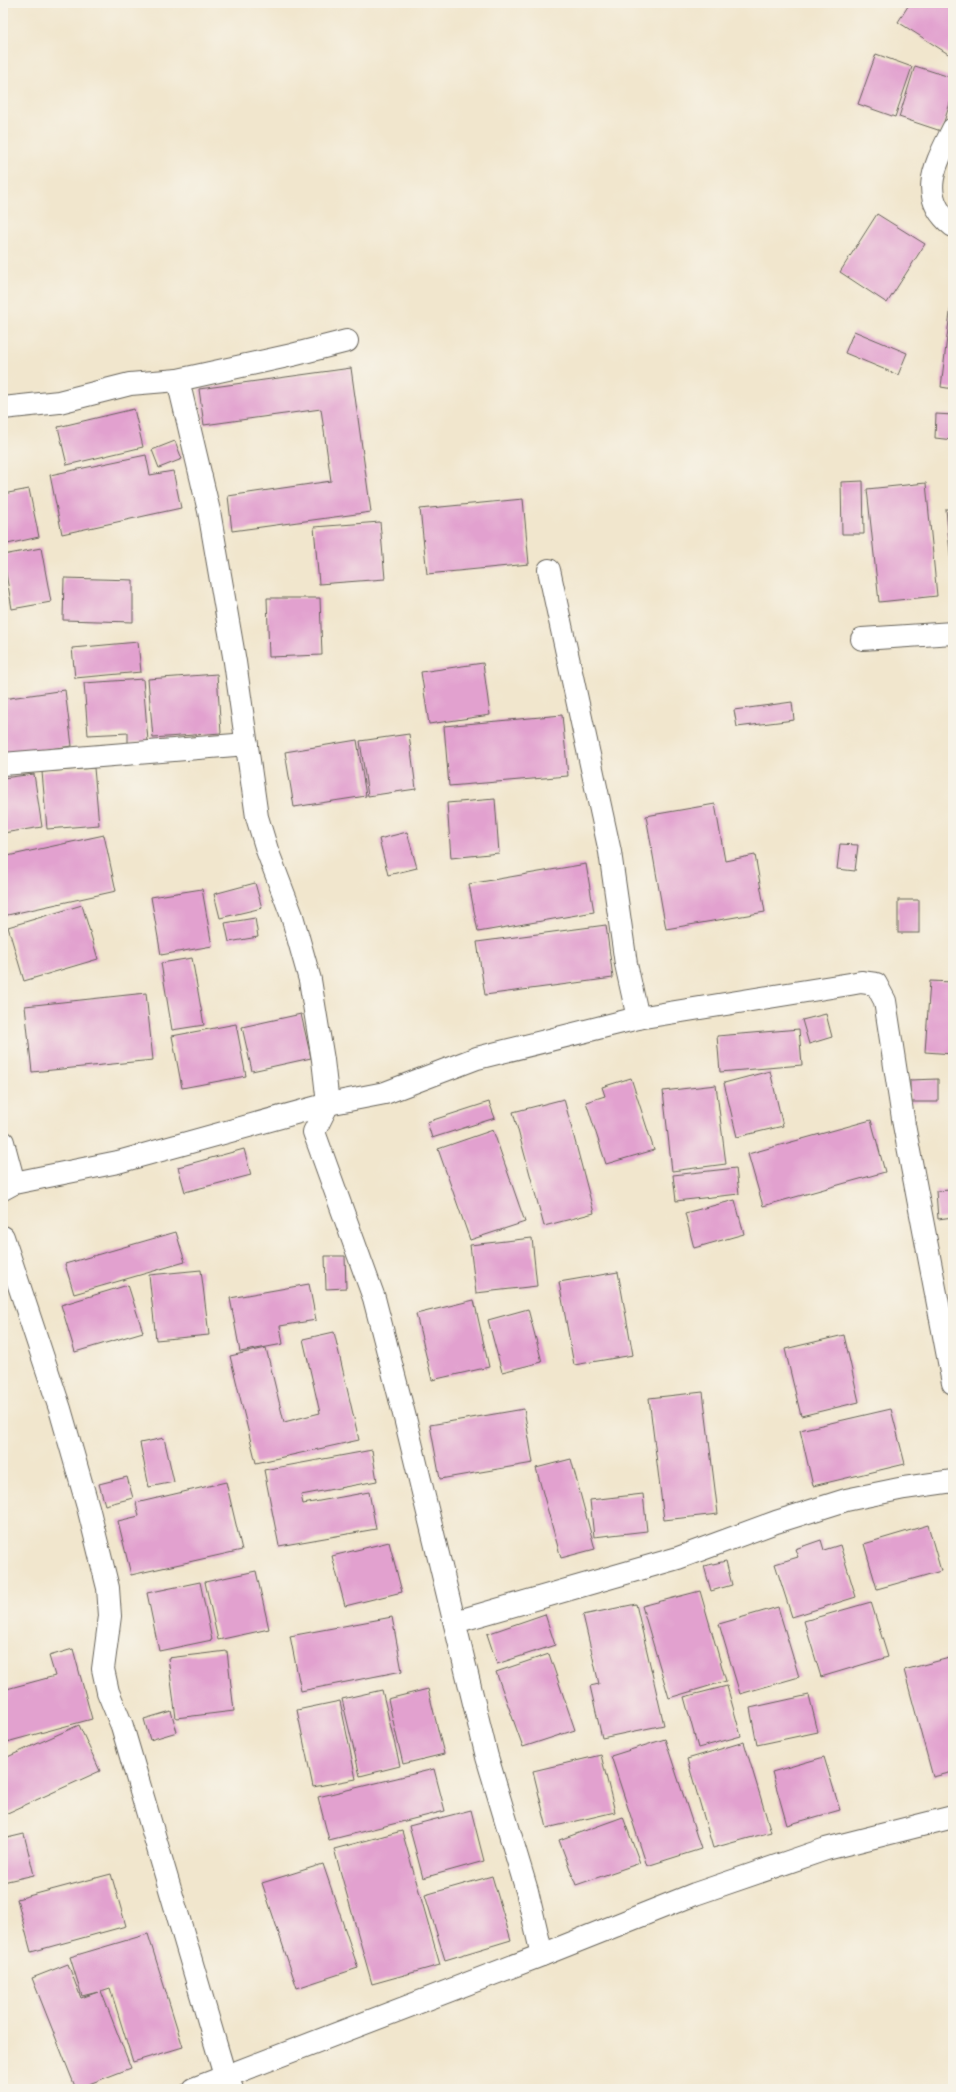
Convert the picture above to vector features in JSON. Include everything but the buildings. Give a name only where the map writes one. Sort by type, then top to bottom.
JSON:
[{"type":"street","points":[[953,129],[934,172],[931,187],[933,199],[940,213],[953,226]]},
{"type":"street","points":[[3,408],[59,402],[130,384],[178,380],[292,356],[347,341]]},
{"type":"street","points":[[178,380],[209,511],[247,744],[257,817],[266,850],[292,916],[310,980],[323,1060],[328,1104],[314,1132],[374,1298],[487,1757],[527,1891],[542,1955]]},
{"type":"street","points":[[549,570],[610,852],[626,964],[638,1018]]},
{"type":"street","points":[[862,639],[953,633]]},
{"type":"street","points":[[3,764],[247,744]]},
{"type":"street","points":[[3,1142],[9,1186],[118,1162],[328,1104],[385,1093],[477,1058],[638,1018],[861,982],[876,984],[880,990],[887,1011],[904,1125],[953,1383]]},
{"type":"street","points":[[3,1238],[60,1409],[88,1507],[108,1588],[110,1616],[103,1669],[108,1692],[122,1726],[228,2082]]},
{"type":"street","points":[[455,1622],[678,1558],[776,1522],[846,1500],[904,1488],[953,1481]]},
{"type":"street","points":[[193,2089],[228,2082],[695,1894],[819,1852],[953,1818]]}]
